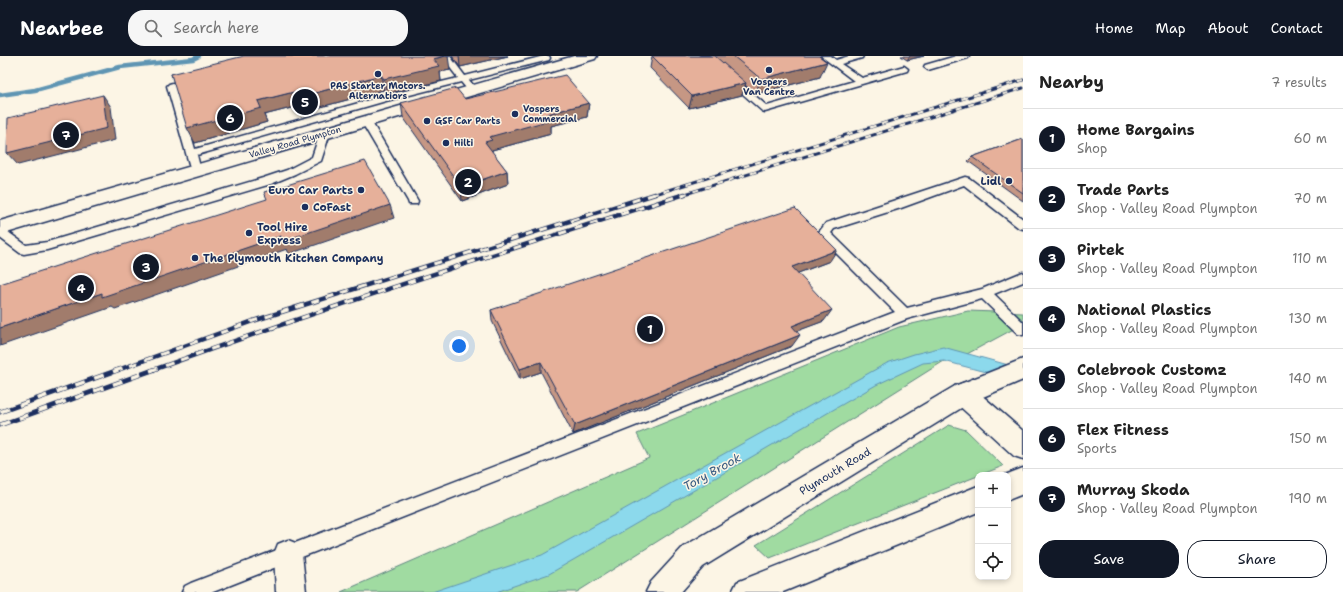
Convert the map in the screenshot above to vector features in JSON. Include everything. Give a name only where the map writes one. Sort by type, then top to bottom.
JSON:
[{"type":"street","name":"Valley Road Plympton","points":[[0,228],[366,121],[468,85],[548,60],[590,56]]},
{"type":"street","name":"Plymouth Road","points":[[661,592],[693,557],[963,394],[1023,369]]},
{"type":"street","points":[[963,394],[1023,447]]},
{"type":"street","points":[[1011,486],[1023,481]]},
{"type":"street","points":[[747,592],[975,500]]},
{"type":"street","points":[[288,554],[291,592]]},
{"type":"lane","points":[[191,153],[383,99],[468,85],[445,56]]},
{"type":"lane","points":[[704,56],[765,109],[904,69]]},
{"type":"lane","points":[[824,56],[860,81]]},
{"type":"lane","points":[[834,63],[859,56]]},
{"type":"lane","points":[[928,67],[965,56]]},
{"type":"lane","points":[[196,171],[172,86],[201,78]]},
{"type":"lane","points":[[366,121],[413,201]]},
{"type":"lane","points":[[0,232],[24,250],[46,246],[267,181],[291,172],[317,159],[325,133]]},
{"type":"lane","points":[[905,314],[829,239],[826,232],[830,226],[966,181],[1023,225]]},
{"type":"lane","points":[[191,592],[905,314],[984,293],[1023,277]]},
{"type":"lane","points":[[984,293],[1023,330]]},
{"type":"green space","points":[[968,311],[1023,313],[1023,324],[967,354],[944,361],[577,592],[341,592],[649,458],[637,434],[899,327]]},
{"type":"green space","points":[[949,425],[966,430],[1003,466],[988,472],[975,472],[975,477],[770,558],[756,545]]},
{"type":"water","name":"Tory Brook","points":[[943,347],[1023,369],[1023,382],[944,361],[923,363],[876,385],[549,574],[496,592],[432,592],[542,555],[887,363],[914,354]]},
{"type":"building","points":[[244,56],[446,56],[433,59],[439,66],[384,79],[381,75],[297,98],[294,92],[258,101],[261,108],[187,128],[171,74]]},
{"type":"building","points":[[652,56],[715,56],[746,83],[692,96]]},
{"type":"building","points":[[733,56],[819,56],[827,62],[761,79]]},
{"type":"building","points":[[565,75],[589,103],[547,114],[551,120],[489,137],[492,140],[485,142],[507,171],[461,187],[401,103],[456,88],[465,99]]},
{"type":"building","points":[[103,95],[107,128],[7,153],[8,118]]},
{"type":"building","name":"Lidl","points":[[1023,139],[1023,193],[972,157]]},
{"type":"building","points":[[365,161],[390,205],[283,241],[281,236],[102,297],[102,293],[0,328],[0,284],[267,199],[264,192]]},
{"type":"building","points":[[795,208],[837,250],[792,267],[832,310],[792,326],[800,335],[575,425],[541,362],[520,369],[491,310]]},
{"type":"waterway","points":[[0,95],[35,90],[120,67],[193,59],[199,56]]},
{"type":"railway","points":[[652,195],[1023,80]]},
{"type":"railway","points":[[682,195],[1023,88]]},
{"type":"railway","points":[[115,371],[253,321],[655,194]]},
{"type":"railway","points":[[150,371],[349,302],[685,194]]},
{"type":"railway","points":[[0,412],[118,370]]},
{"type":"railway","points":[[0,425],[153,370]]},
{"type":"place","name":"Vospers Van Centre","points":[[769,70]]},
{"type":"place","name":"PAS Starter Motors. Alternatiors","points":[[378,74]]},
{"type":"place","name":"Colebrook Customz","points":[[305,102]]},
{"type":"place","name":"Vospers Commercial","points":[[515,114]]},
{"type":"place","name":"Flex Fitness","points":[[230,118]]},
{"type":"place","name":"GSF Car Parts","points":[[427,121]]},
{"type":"place","name":"Murray Skoda","points":[[66,135]]},
{"type":"place","name":"Hilti","points":[[446,143]]},
{"type":"place","name":"Lidl","points":[[1009,181]]},
{"type":"place","name":"Trade Parts","points":[[468,182]]},
{"type":"place","name":"Euro Car Parts","points":[[361,190]]},
{"type":"place","name":"CoFast","points":[[305,207]]},
{"type":"place","name":"Tool Hire Express","points":[[249,233]]},
{"type":"place","name":"The Plymouth Kitchen Company","points":[[195,258]]},
{"type":"place","name":"Pirtek","points":[[146,267]]},
{"type":"place","name":"National Plastics","points":[[81,288]]},
{"type":"place","name":"Home Bargains","points":[[650,329]]}]
